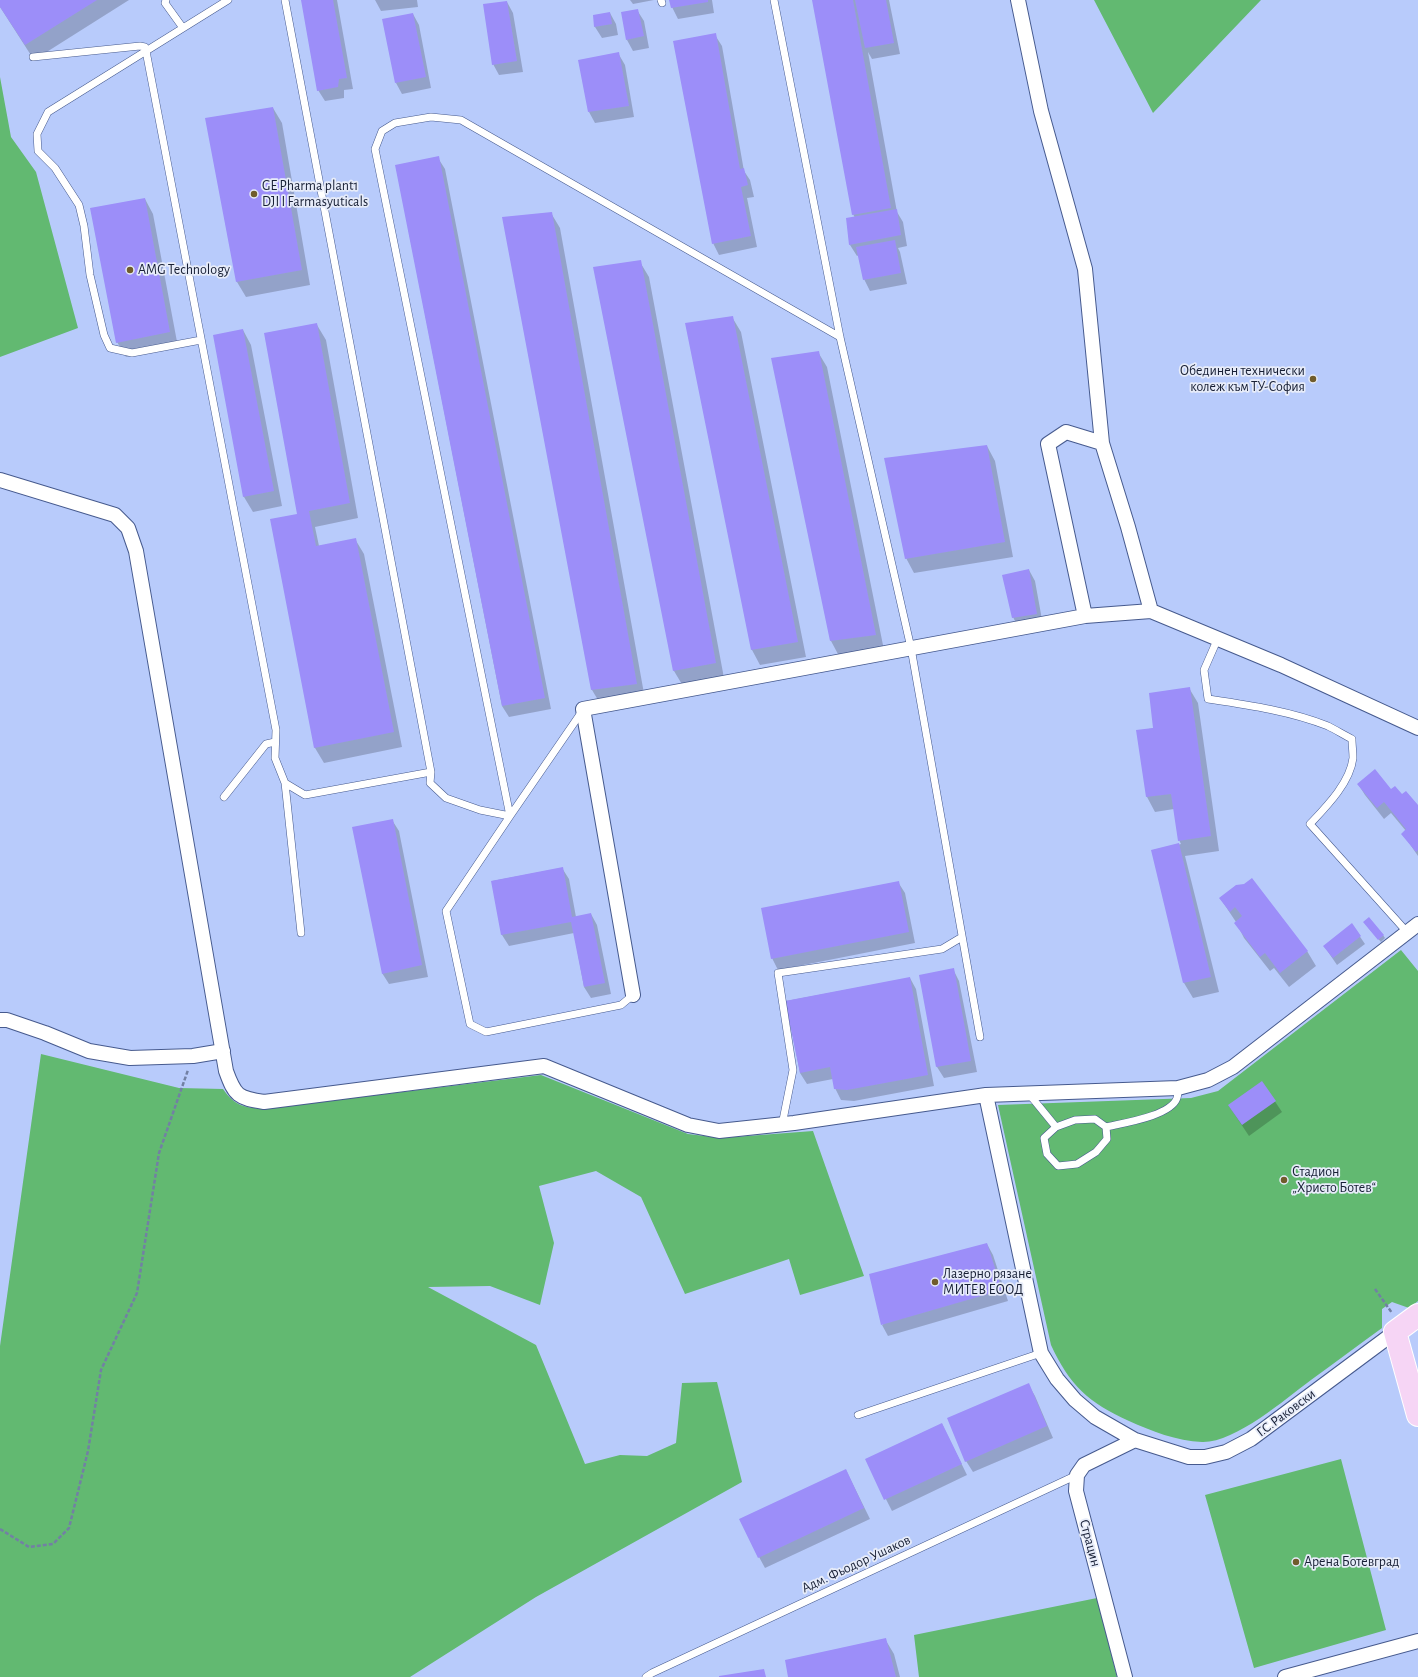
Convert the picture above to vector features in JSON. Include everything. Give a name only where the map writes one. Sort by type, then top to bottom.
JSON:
[{"type":"main road","points":[[1405,1324],[1418,1415]]},
{"type":"street","points":[[1018,0],[1041,111],[1085,269],[1102,443],[1128,527],[1151,611]]},
{"type":"street","points":[[1085,616],[1048,444],[1066,432],[1102,443]]},
{"type":"street","points":[[0,480],[115,515],[128,528],[136,550],[226,1071],[232,1089],[246,1099],[264,1102],[544,1066],[688,1125],[719,1131],[782,1125],[986,1095],[1178,1088],[1208,1080],[1233,1067],[1413,928]]},
{"type":"street","points":[[633,995],[583,709],[1085,616],[1151,611],[1281,665],[1418,728]]},
{"type":"street","points":[[0,1020],[7,1020],[45,1033],[89,1051],[130,1058],[193,1056],[223,1051]]},
{"type":"street","name":"Г.С.Раковски","points":[[986,1095],[1041,1353],[1057,1379],[1075,1400],[1095,1417],[1135,1440],[1188,1457],[1205,1457],[1226,1452],[1251,1439],[1405,1324]]},
{"type":"street","points":[[1077,1475],[1084,1465],[1135,1440]]},
{"type":"street","name":"Страцин","points":[[1077,1475],[1076,1491],[1126,1677]]},
{"type":"street","points":[[1285,1677],[1418,1641]]},
{"type":"lane","points":[[166,0],[165,3],[183,28]]},
{"type":"lane","points":[[201,340],[132,353],[110,348],[104,335],[90,275],[84,226],[79,205],[55,168],[38,151],[37,134],[48,112],[228,0]]},
{"type":"lane","points":[[284,0],[431,772],[430,783],[446,798],[480,810],[510,816]]},
{"type":"lane","points":[[774,0],[840,337],[911,648],[980,1037]]},
{"type":"lane","points":[[33,57],[140,46],[145,47],[276,730],[275,758],[285,783],[301,933]]},
{"type":"lane","points":[[510,816],[374,149],[382,131],[395,123],[431,117],[461,120],[840,337]]},
{"type":"lane","points":[[1218,638],[1204,670],[1208,699],[1236,703],[1283,713],[1328,726],[1352,739],[1353,759],[1344,783],[1328,805],[1310,824],[1413,928]]},
{"type":"lane","points":[[583,709],[446,911],[470,1024],[486,1032],[621,1005],[633,995]]},
{"type":"lane","points":[[224,797],[266,744],[275,742]]},
{"type":"lane","points":[[285,783],[305,795],[431,772]]},
{"type":"lane","points":[[782,1125],[793,1070],[778,973],[942,949],[962,937]]},
{"type":"lane","points":[[1106,1127],[1107,1139],[1096,1152],[1077,1164],[1058,1166],[1047,1154],[1044,1138],[1056,1127],[1075,1120],[1095,1119],[1106,1127],[1142,1119],[1166,1110],[1177,1098],[1178,1088]]},
{"type":"lane","points":[[1029,1094],[1056,1127]]},
{"type":"lane","points":[[858,1415],[1041,1353]]},
{"type":"lane","name":"Адм. Фьодор Ушаков","points":[[646,1677],[1077,1475]]},
{"type":"path","points":[[0,1529],[29,1547],[53,1544],[69,1528],[88,1452],[101,1370],[137,1293],[159,1153],[193,1056]]},
{"type":"path","points":[[1375,1289],[1405,1324]]},
{"type":"green space","points":[[1094,0],[1261,0],[1153,113]]},
{"type":"green space","points":[[0,77],[11,137],[36,172],[78,328],[0,357]]},
{"type":"green space","points":[[1401,950],[1418,971],[1418,1301],[1409,1308],[1392,1302],[1382,1309],[1382,1328],[1259,1419],[1229,1436],[1202,1442],[1183,1440],[1146,1428],[1102,1407],[1073,1382],[1065,1372],[1051,1345],[998,1105],[1191,1098],[1218,1091]]},
{"type":"green space","points":[[41,1054],[179,1088],[223,1089],[227,1095],[240,1105],[263,1109],[541,1075],[688,1134],[721,1138],[813,1131],[864,1276],[800,1295],[789,1259],[685,1294],[641,1197],[596,1171],[539,1186],[554,1243],[540,1305],[490,1286],[428,1287],[536,1345],[585,1464],[620,1455],[647,1456],[676,1443],[682,1383],[717,1382],[742,1482],[536,1597],[410,1677],[0,1677],[0,1346]]},
{"type":"green space","name":"Арена Ботевград","points":[[1341,1459],[1386,1630],[1254,1668],[1205,1495]]},
{"type":"green space","points":[[1097,1598],[1117,1677],[919,1677],[914,1635]]},
{"type":"building","points":[[0,0],[97,0],[25,45],[0,7]]},
{"type":"building","points":[[301,0],[333,0],[347,78],[339,79],[338,87],[317,91]]},
{"type":"building","points":[[669,0],[708,0],[708,2],[671,8]]},
{"type":"building","points":[[812,0],[853,0],[891,208],[852,215]]},
{"type":"building","points":[[855,0],[886,0],[894,43],[865,48]]},
{"type":"building","points":[[507,1],[517,61],[492,65],[483,4]]},
{"type":"building","points":[[638,9],[644,36],[626,40],[621,12]]},
{"type":"building","points":[[610,12],[612,24],[594,27],[593,15]]},
{"type":"building","points":[[413,13],[426,77],[395,83],[382,19]]},
{"type":"building","points":[[716,33],[740,169],[744,168],[748,185],[741,187],[751,236],[712,244],[673,41]]},
{"type":"building","points":[[619,52],[629,106],[588,112],[578,60]]},
{"type":"building","name":"GE Pharma plant1 DJI I Farmasyuticals","points":[[273,107],[302,270],[236,282],[205,118]]},
{"type":"building","points":[[439,156],[545,698],[502,706],[395,165]]},
{"type":"building","name":"AMG Technology","points":[[145,198],[170,332],[116,343],[90,208]]},
{"type":"building","points":[[897,209],[901,235],[849,245],[846,218]]},
{"type":"building","points":[[552,212],[637,684],[591,690],[502,217]]},
{"type":"building","points":[[895,240],[901,273],[863,280],[856,247]]},
{"type":"building","points":[[641,260],[716,663],[673,671],[593,267]]},
{"type":"building","points":[[733,316],[798,642],[751,650],[685,323]]},
{"type":"building","points":[[317,323],[350,503],[309,511],[316,546],[356,538],[394,732],[314,748],[270,519],[297,514],[264,333]]},
{"type":"building","points":[[243,329],[274,491],[243,497],[213,335]]},
{"type":"building","points":[[819,351],[876,635],[830,641],[771,358]]},
{"type":"building","points":[[987,445],[1005,542],[905,559],[884,458]]},
{"type":"building","points":[[1029,569],[1037,614],[1012,618],[1002,575]]},
{"type":"building","points":[[1190,687],[1211,836],[1178,841],[1171,794],[1146,797],[1136,730],[1153,728],[1149,693]]},
{"type":"building","points":[[1375,769],[1391,789],[1395,786],[1402,794],[1406,791],[1418,805],[1418,850],[1416,852],[1401,834],[1406,829],[1384,802],[1377,808],[1357,784]]},
{"type":"building","points":[[393,819],[422,965],[382,974],[352,827]]},
{"type":"building","points":[[1179,843],[1211,977],[1183,983],[1151,850]]},
{"type":"building","points":[[563,867],[572,917],[591,913],[605,983],[584,987],[571,922],[501,935],[491,881]]},
{"type":"building","points":[[1252,878],[1308,951],[1280,973],[1265,953],[1260,957],[1234,923],[1242,916],[1235,907],[1230,912],[1219,898],[1236,885],[1244,884]]},
{"type":"building","points":[[899,881],[909,932],[771,959],[761,908]]},
{"type":"building","points":[[1369,917],[1384,935],[1378,940],[1363,922]]},
{"type":"building","points":[[1352,923],[1361,936],[1333,958],[1323,946]]},
{"type":"building","points":[[954,968],[971,1061],[936,1067],[919,975]]},
{"type":"building","points":[[910,977],[928,1075],[847,1090],[834,1089],[830,1067],[800,1073],[785,1001]]},
{"type":"building","points":[[1262,1081],[1276,1101],[1242,1125],[1228,1105]]},
{"type":"building","name":"Лазерно рязане МИТЕВ ЕООД","points":[[987,1243],[1002,1290],[881,1325],[869,1274]]},
{"type":"building","points":[[1029,1383],[1047,1426],[965,1462],[947,1418]]},
{"type":"building","points":[[942,1423],[962,1464],[884,1500],[865,1459]]},
{"type":"building","points":[[846,1469],[864,1508],[758,1558],[739,1519]]},
{"type":"building","points":[[886,1638],[896,1677],[788,1677],[785,1660]]},
{"type":"building","points":[[764,1669],[766,1677],[719,1677],[719,1676]]},
{"type":"place","name":"GE Pharma plant1 DJI I Farmasyuticals","points":[[254,194]]},
{"type":"place","name":"AMG Technology","points":[[130,270]]},
{"type":"place","name":"Обединен технически колеж към ТУ-София","points":[[1313,379]]},
{"type":"place","name":"Стадион „Христо Ботев“","points":[[1284,1180]]},
{"type":"place","name":"Лазерно рязане МИТЕВ ЕООД","points":[[935,1282]]},
{"type":"place","name":"Арена Ботевград","points":[[1296,1562]]}]
